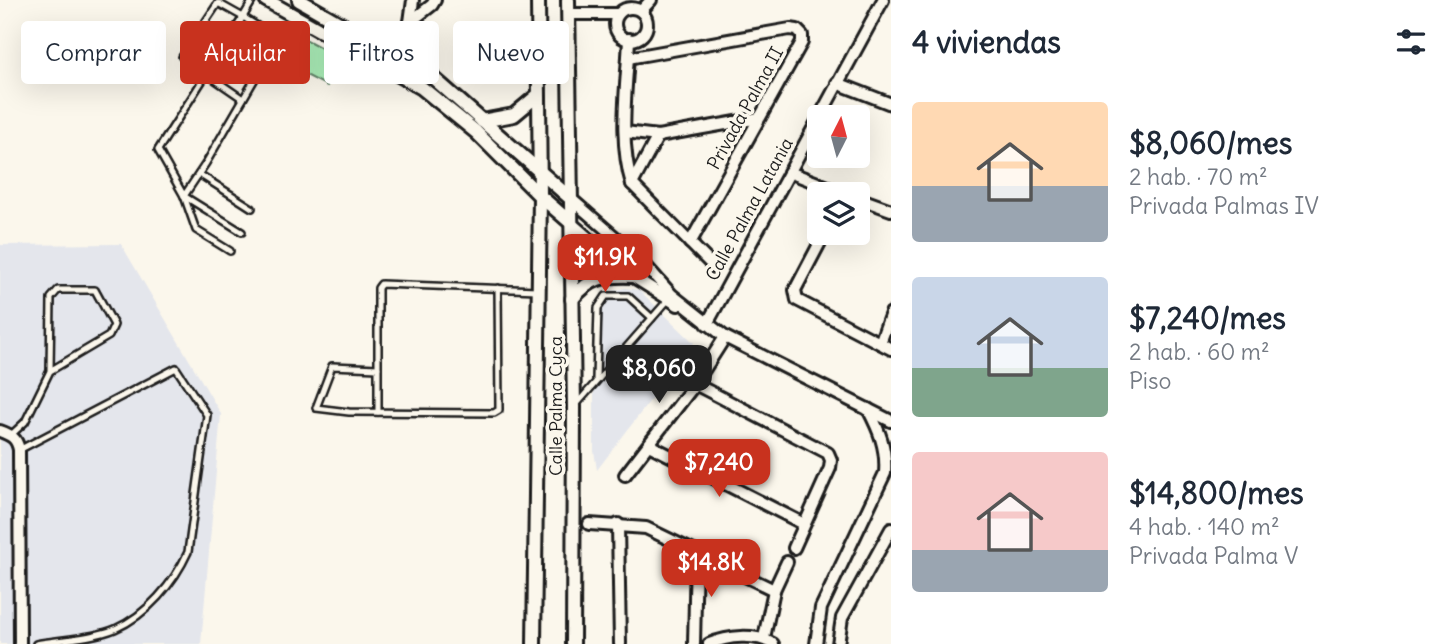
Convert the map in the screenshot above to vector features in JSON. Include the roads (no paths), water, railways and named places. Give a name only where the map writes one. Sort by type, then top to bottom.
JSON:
[{"type":"street","points":[[266,0],[324,33]]},
{"type":"street","points":[[299,0],[337,21]]},
{"type":"street","points":[[400,0],[412,3],[424,12]]},
{"type":"street","points":[[411,21],[435,0]]},
{"type":"street","name":"Calle Palma Cyca","points":[[534,644],[540,196],[538,0]]},
{"type":"street","name":"Calle Palma Cyca","points":[[568,0],[574,407],[573,644]]},
{"type":"street","points":[[641,11],[651,0]]},
{"type":"street","name":"Calle Palma Latania","points":[[707,324],[883,0]]},
{"type":"street","points":[[410,21],[412,3]]},
{"type":"street","points":[[624,9],[641,11],[646,18],[644,34],[637,39],[628,39],[617,31],[616,19],[624,9]]},
{"type":"street","points":[[568,17],[616,19]]},
{"type":"street","name":"Privada Palma II","points":[[628,58],[790,29],[797,30],[802,35],[802,42],[690,243]]},
{"type":"street","points":[[628,39],[624,109],[627,167],[632,184],[714,267]]},
{"type":"street","points":[[439,83],[638,257],[670,297]]},
{"type":"street","points":[[837,83],[890,101]]},
{"type":"street","points":[[414,84],[476,132],[540,196],[632,276],[670,297],[725,337],[891,421]]},
{"type":"street","points":[[482,121],[514,115],[538,95]]},
{"type":"street","points":[[625,132],[658,136],[759,118]]},
{"type":"street","points":[[632,184],[658,136]]},
{"type":"street","points":[[789,172],[815,182]]},
{"type":"street","points":[[870,202],[891,210]]},
{"type":"street","points":[[819,245],[795,290],[797,300],[886,346],[891,313]]},
{"type":"street","points":[[572,299],[584,285],[606,275],[632,276]]},
{"type":"street","points":[[625,475],[695,384],[725,337]]},
{"type":"street","points":[[695,384],[828,453],[830,468],[794,548]]},
{"type":"street","points":[[816,644],[821,608],[888,477],[889,452],[868,409]]},
{"type":"street","points":[[0,431],[11,435],[17,441],[19,450],[20,644]]},
{"type":"street","points":[[649,445],[804,524]]},
{"type":"street","points":[[589,524],[646,528],[774,590]]},
{"type":"street","points":[[618,524],[620,644]]},
{"type":"street","points":[[838,644],[842,618],[891,529]]},
{"type":"street","points":[[694,644],[696,554]]},
{"type":"street","points":[[709,644],[734,637],[768,641],[774,590],[786,562]]},
{"type":"lane","points":[[240,21],[253,0]]},
{"type":"lane","points":[[184,196],[278,39],[218,3],[206,21]]},
{"type":"lane","points":[[200,84],[158,150],[184,196],[196,230],[230,251]]},
{"type":"lane","points":[[221,84],[243,99]]},
{"type":"lane","points":[[199,174],[252,208]]},
{"type":"lane","points":[[184,196],[242,232]]},
{"type":"lane","points":[[378,412],[378,288],[381,284],[537,290]]},
{"type":"lane","points":[[378,368],[332,366],[315,405],[317,410],[499,411],[498,288]]},
{"type":"lane","points":[[11,435],[24,422],[50,371],[51,298],[58,290],[95,290],[114,325],[109,336],[50,371]]},
{"type":"lane","points":[[596,381],[598,308],[606,296],[628,296],[652,318]]},
{"type":"lane","points":[[574,407],[670,297]]},
{"type":"lane","points":[[19,450],[176,368],[207,415],[188,552],[180,570],[163,592],[134,619],[113,630],[36,644]]}]
